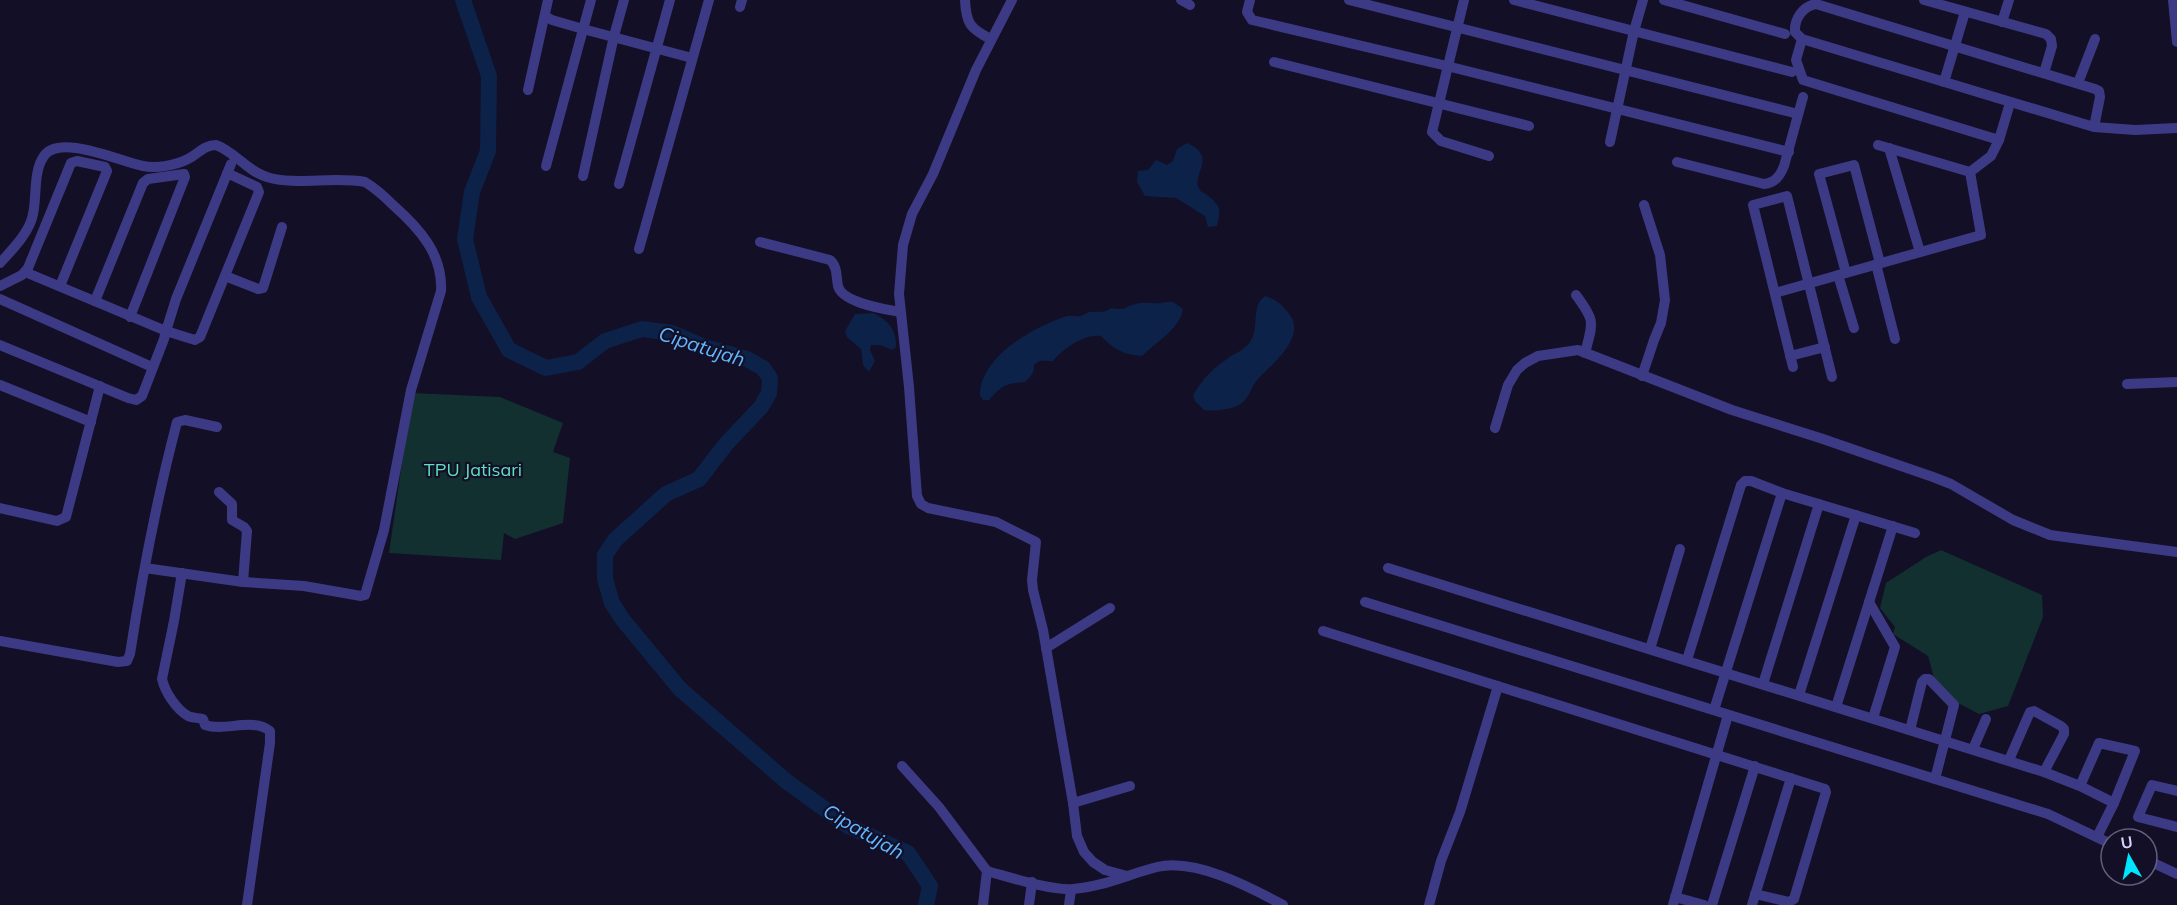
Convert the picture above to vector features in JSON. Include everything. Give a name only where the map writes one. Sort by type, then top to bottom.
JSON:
[{"type":"street","points":[[528,90],[548,0]]},
{"type":"street","points":[[546,166],[591,0]]},
{"type":"street","points":[[583,176],[624,0]]},
{"type":"street","points":[[619,184],[670,0]]},
{"type":"street","points":[[639,249],[709,0]]},
{"type":"street","points":[[965,0],[965,14],[969,25],[991,39]]},
{"type":"street","points":[[1012,0],[991,39],[908,226],[899,273],[900,312],[909,387],[916,496],[921,504],[928,508],[996,522],[1036,541],[1033,590],[1046,648],[1077,836],[1084,852],[1093,862],[1105,870],[1127,876]]},
{"type":"street","points":[[1250,0],[1247,12],[1252,20],[1447,66],[1789,152]]},
{"type":"street","points":[[1349,0],[1798,114]]},
{"type":"street","points":[[1464,0],[1432,128],[1434,135],[1441,141],[1489,156]]},
{"type":"street","points":[[1514,0],[1792,72]]},
{"type":"street","points":[[1610,142],[1643,0]]},
{"type":"street","points":[[1664,0],[1785,34]]},
{"type":"street","points":[[1944,82],[1971,0]]},
{"type":"street","points":[[2002,22],[2009,0]]},
{"type":"street","points":[[2173,0],[2177,42]]},
{"type":"street","points":[[1929,1],[2050,36],[2052,46],[2044,73]]},
{"type":"street","points":[[2094,127],[2100,93],[2096,89],[1955,46],[1832,4],[1816,4],[1805,8],[1795,25],[1796,35],[1802,39],[2094,127],[2134,130],[2177,128]]},
{"type":"street","points":[[545,16],[583,29],[692,58]]},
{"type":"street","points":[[1802,39],[1796,60],[1803,80],[1999,140]]},
{"type":"street","points":[[2078,83],[2095,39]]},
{"type":"street","points":[[1274,62],[1528,126]]},
{"type":"street","points":[[1677,162],[1764,184],[1774,181],[1781,175],[1789,152],[1803,97]]},
{"type":"street","points":[[1970,172],[1991,156],[1999,140],[2010,103]]},
{"type":"street","points":[[0,263],[23,235],[33,218],[42,159],[47,152],[61,146],[68,146],[150,167],[177,163],[204,147],[216,145],[252,170],[270,178],[364,182],[375,188],[422,232],[437,263],[442,280],[441,291],[411,390],[384,530],[365,595],[304,586],[243,582],[145,568]]},
{"type":"street","points":[[1878,145],[1970,172]]},
{"type":"street","points":[[1889,148],[1920,252]]},
{"type":"street","points":[[0,286],[24,272],[31,263],[70,163],[77,161],[105,167],[107,171],[60,286]]},
{"type":"street","points":[[1854,328],[1819,174],[1854,165],[1895,339]]},
{"type":"street","points":[[0,345],[136,400],[142,396],[166,331],[176,299],[229,169],[257,187],[259,192],[199,339],[195,340],[166,331],[24,272]]},
{"type":"street","points":[[1775,293],[1981,234],[1970,172]]},
{"type":"street","points":[[95,301],[143,183],[148,180],[184,174],[185,177],[130,316]]},
{"type":"street","points":[[1825,346],[1791,361],[1753,205],[1787,196],[1810,283],[1825,346],[1832,377]]},
{"type":"street","points":[[1642,376],[1661,323],[1665,300],[1660,255],[1644,205]]},
{"type":"street","points":[[225,276],[258,289],[263,288],[282,227]]},
{"type":"street","points":[[760,242],[830,260],[835,265],[839,290],[844,296],[900,312]]},
{"type":"street","points":[[1576,295],[1592,320],[1585,353]]},
{"type":"street","points":[[0,299],[152,367]]},
{"type":"street","points":[[1495,428],[1508,385],[1517,370],[1531,358],[1578,350],[1731,410],[1933,477],[2040,532],[2060,537],[2177,552]]},
{"type":"street","points":[[2127,384],[2177,382]]},
{"type":"street","points":[[0,385],[91,422]]},
{"type":"street","points":[[0,507],[57,521],[66,517],[100,386]]},
{"type":"street","points":[[0,641],[124,662],[130,654],[145,568],[177,422],[185,420],[217,428]]},
{"type":"street","points":[[1687,660],[1743,482],[1751,481],[1782,493],[1915,533]]},
{"type":"street","points":[[219,492],[232,504],[232,520],[246,528],[247,531],[243,582]]},
{"type":"street","points":[[1714,710],[1782,493]]},
{"type":"street","points":[[1762,684],[1819,504]]},
{"type":"street","points":[[1799,695],[1856,515]]},
{"type":"street","points":[[1836,707],[1893,526]]},
{"type":"street","points":[[1650,649],[1680,549]]},
{"type":"street","points":[[1388,568],[2009,760],[2080,786],[2114,803]]},
{"type":"street","points":[[182,573],[162,679],[164,687],[175,703],[189,716],[203,719],[205,725],[212,728],[253,725],[264,726],[270,731],[247,905]]},
{"type":"street","points":[[1365,602],[2054,816],[2097,837],[2135,754],[2132,749],[2099,743],[2080,786]]},
{"type":"street","points":[[1869,602],[1895,647],[1873,718]]},
{"type":"street","points":[[1046,648],[1110,608]]},
{"type":"street","points":[[1323,631],[1824,788],[1826,791],[1794,899],[1789,902],[1753,900],[1791,778]]},
{"type":"street","points":[[1910,730],[1922,682],[1929,679],[1954,705],[1935,779]]},
{"type":"street","points":[[1429,905],[1441,861],[1460,813],[1498,686]]},
{"type":"street","points":[[2009,760],[2030,712],[2034,711],[2064,729],[2064,735],[2044,772]]},
{"type":"street","points":[[1704,905],[1674,901],[1728,715]]},
{"type":"street","points":[[1973,749],[1986,719]]},
{"type":"street","points":[[902,766],[939,807],[987,871],[1071,890],[1091,887],[1159,867],[1186,866],[1240,883],[1283,905]]},
{"type":"street","points":[[1712,905],[1755,766]]},
{"type":"street","points":[[2177,791],[2152,785],[2139,817],[2177,827]]},
{"type":"street","points":[[1073,803],[1130,786]]},
{"type":"street","points":[[2159,866],[2177,874]]},
{"type":"street","points":[[983,905],[987,871]]},
{"type":"street","points":[[1029,905],[1032,882]]},
{"type":"street","points":[[1070,905],[1071,890]]},
{"type":"green space","name":"TPU Jatisari","points":[[412,393],[500,397],[563,423],[553,452],[570,458],[563,523],[515,539],[504,533],[501,560],[389,553]]},
{"type":"green space","points":[[1941,550],[2042,595],[2043,617],[2008,706],[1979,714],[1958,703],[1934,678],[1928,656],[1893,634],[1895,627],[1880,608],[1886,583]]},
{"type":"water","points":[[1187,143],[1196,148],[1203,159],[1198,182],[1199,188],[1219,207],[1217,226],[1208,227],[1205,216],[1176,198],[1145,196],[1137,182],[1138,171],[1148,170],[1156,160],[1167,165],[1173,161],[1177,149]]},
{"type":"water","points":[[1265,296],[1279,303],[1290,315],[1294,324],[1291,341],[1256,381],[1245,400],[1240,404],[1213,411],[1204,410],[1193,396],[1209,373],[1250,342],[1256,312],[1260,301]]},
{"type":"water","points":[[1173,302],[1183,309],[1181,316],[1167,335],[1142,356],[1119,350],[1101,336],[1088,337],[1068,347],[1053,361],[1036,363],[1032,375],[1025,382],[1004,386],[989,400],[983,400],[980,396],[982,382],[989,368],[999,356],[1025,335],[1040,327],[1067,316],[1103,312],[1111,308],[1123,309],[1140,303]]},
{"type":"water","points":[[873,313],[890,326],[895,336],[896,347],[892,350],[880,345],[871,345],[870,350],[875,361],[869,372],[863,365],[861,349],[847,337],[845,331],[855,314]]},
{"type":"waterway","name":"Cipatujah","points":[[463,0],[489,76],[488,151],[472,192],[465,239],[479,297],[509,350],[546,368],[578,362],[605,341],[642,329],[672,333],[705,347],[747,359],[763,368],[770,378],[769,393],[761,407],[726,444],[699,479],[666,494],[615,540],[605,555],[605,579],[612,603],[623,620],[680,689],[786,781],[848,826],[908,853],[930,886],[926,905]]}]
